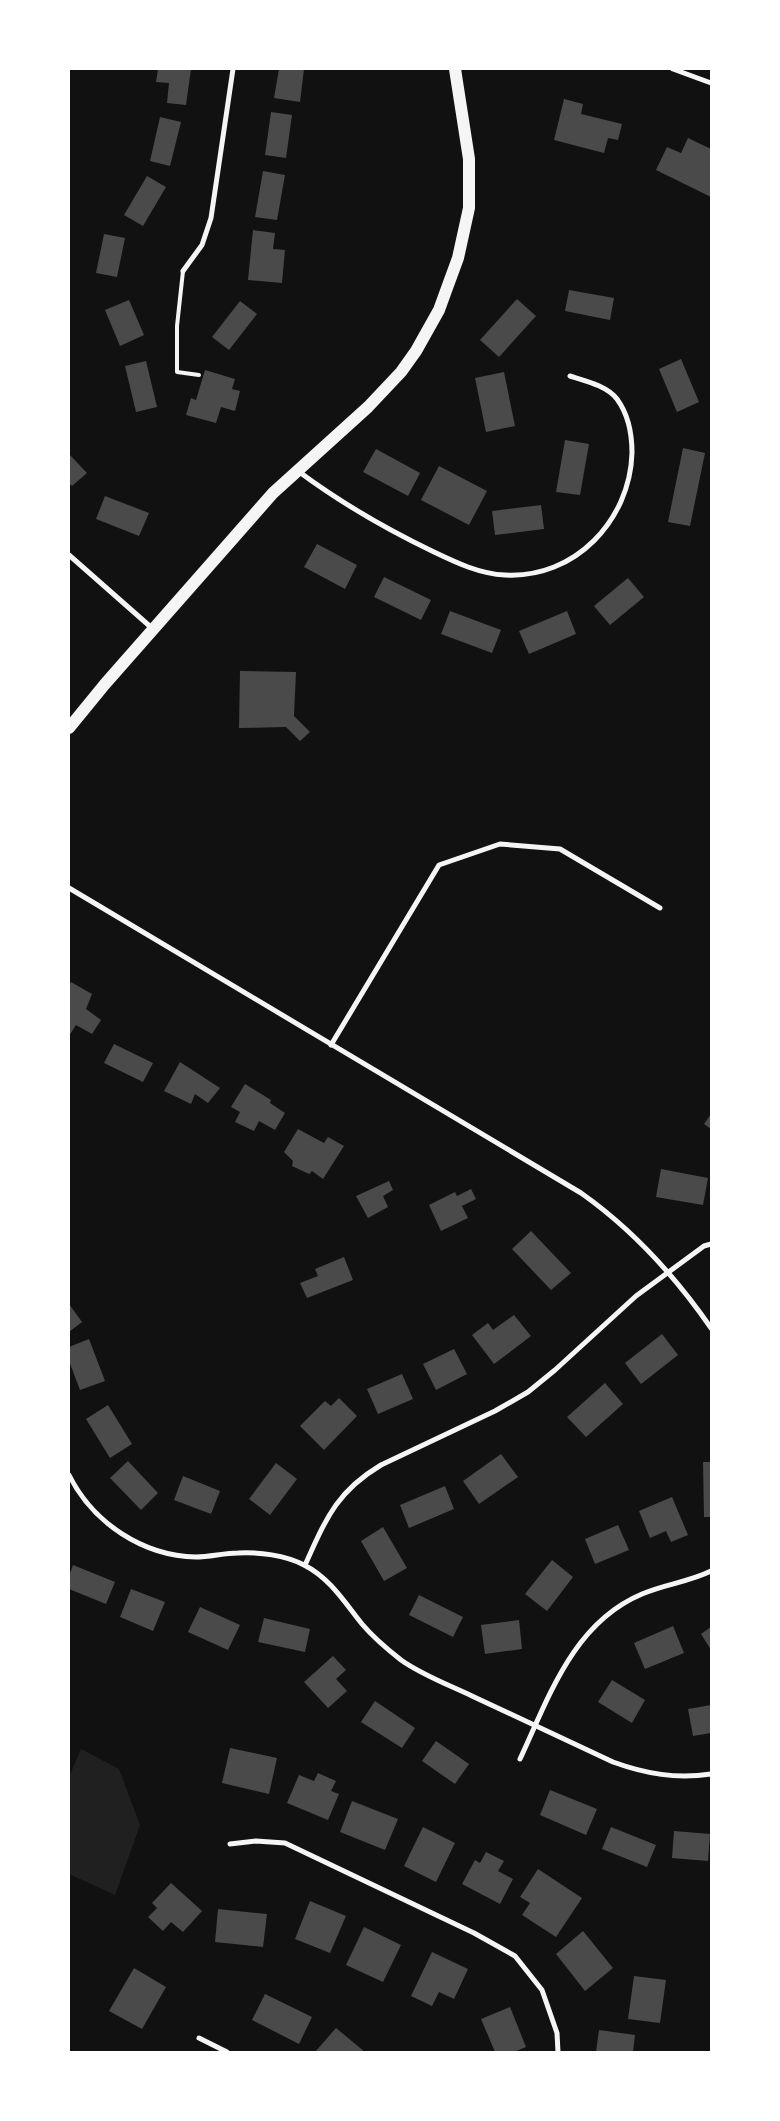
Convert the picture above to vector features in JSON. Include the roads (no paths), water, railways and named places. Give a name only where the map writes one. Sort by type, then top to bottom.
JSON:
[{"type":"main road","points":[[69,728],[273,493],[368,407],[401,372],[416,351],[439,310],[448,288],[466,227],[470,190],[469,159],[455,69]]},
{"type":"street","points":[[184,271],[202,245],[211,218],[233,69]]},
{"type":"street","points":[[673,69],[711,83]]},
{"type":"street","points":[[298,471],[337,500],[365,517],[467,567],[486,573],[506,575],[530,574],[550,569],[573,558],[599,537],[626,492],[632,466],[629,426],[617,399],[609,392],[570,376]]},
{"type":"street","points":[[69,555],[153,630]]},
{"type":"street","points":[[330,1045],[439,865],[500,844],[560,849],[660,908]]},
{"type":"street","points":[[69,888],[581,1193],[632,1233],[691,1298],[711,1328]]},
{"type":"street","points":[[304,1565],[327,1516],[339,1498],[366,1473],[380,1464],[495,1410],[528,1392],[636,1296],[704,1246],[711,1244]]},
{"type":"street","points":[[69,1475],[80,1493],[105,1521],[131,1540],[175,1555],[198,1557],[238,1552],[265,1554],[304,1565],[322,1577],[340,1595],[379,1642],[402,1661],[417,1670],[634,1770],[671,1776],[711,1774]]},
{"type":"street","points":[[520,1759],[571,1654],[585,1635],[608,1615],[641,1594],[711,1571]]},
{"type":"street","points":[[230,1844],[256,1841],[285,1843],[474,1933],[515,1956],[542,1990],[557,2033],[558,2052]]},
{"type":"street","points":[[199,2038],[227,2052]]},
{"type":"lane","points":[[184,271],[177,326],[176,372],[198,376]]}]
